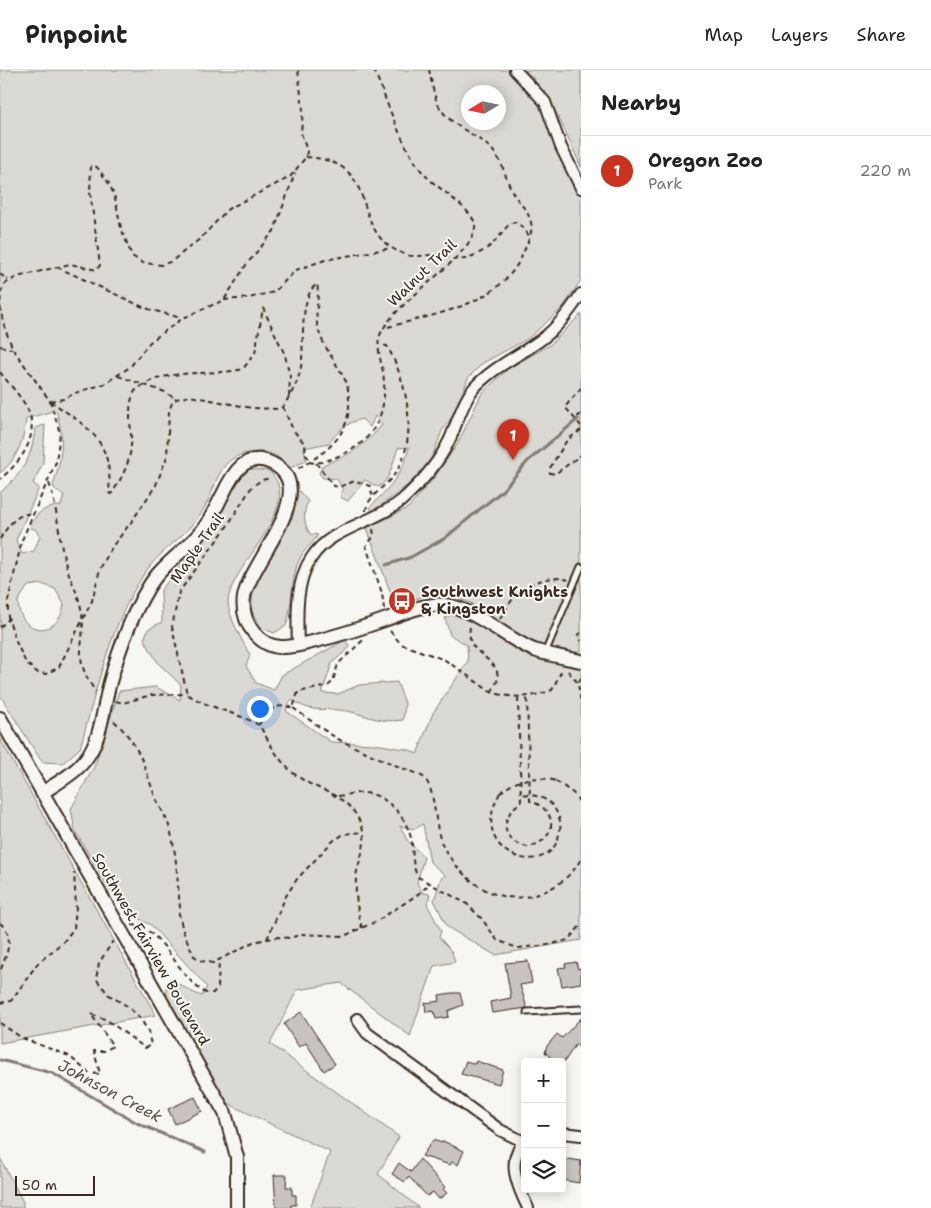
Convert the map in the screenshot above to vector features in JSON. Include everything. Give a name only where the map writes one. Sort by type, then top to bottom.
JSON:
[{"type":"street","points":[[516,70],[545,102],[561,147],[581,188]]},
{"type":"street","points":[[298,645],[299,596],[306,569],[312,557],[332,537],[378,517],[412,491],[449,442],[472,390],[492,371],[553,330],[581,294]]},
{"type":"street","points":[[42,793],[74,771],[84,760],[95,741],[118,657],[148,588],[166,564],[201,532],[212,517],[232,474],[241,465],[251,460],[266,461],[281,469],[288,479],[289,496],[279,527],[246,589],[244,614],[252,631],[263,642],[280,647],[298,645],[368,625],[411,610],[441,604],[458,608],[528,647],[581,661]]},
{"type":"street","name":"Southwest Fairview Boulevard","points":[[0,718],[225,1113],[237,1157],[237,1208]]},
{"type":"street","points":[[356,1019],[367,1033],[500,1130],[521,1140]]},
{"type":"street","points":[[566,1133],[581,1135]]},
{"type":"street","points":[[521,1144],[517,1149],[514,1162],[516,1178],[528,1208]]},
{"type":"lane","points":[[545,653],[581,567]]},
{"type":"lane","points":[[527,1012],[581,1008]]},
{"type":"path","points":[[294,470],[336,441],[344,428],[349,412],[348,390],[344,378],[318,329],[315,310],[317,284],[309,295],[306,306],[302,330],[301,367],[296,387],[282,407],[273,409],[252,408],[190,396],[176,399],[170,406],[169,447],[163,471],[144,506],[112,547],[100,569],[92,601],[59,667],[46,674],[38,673],[26,663],[17,644],[9,619],[8,601],[12,574],[32,514],[49,483],[59,447],[58,420],[50,401],[13,349],[5,330],[0,306],[1,292],[9,280],[70,264],[97,270],[100,265],[90,192],[91,166],[98,167],[110,185],[115,198],[121,228],[132,256],[143,263],[162,265],[172,261],[201,238],[228,209],[290,177],[306,157],[307,151],[302,133],[303,110],[298,70]]},
{"type":"path","name":"Walnut Trail","points":[[374,70],[416,165],[472,216],[474,232],[465,249],[395,314],[379,338],[380,345]]},
{"type":"path","points":[[386,327],[455,309],[487,294],[515,271],[530,237],[531,226],[529,217],[513,192],[496,153],[483,141],[451,121],[442,110],[434,94],[430,70]]},
{"type":"path","points":[[306,157],[321,158],[341,165],[354,177],[372,227],[391,248],[410,256],[439,255],[454,260],[483,252],[510,224],[515,222],[530,237]]},
{"type":"path","points":[[224,300],[246,265],[274,231],[292,185],[295,171]]},
{"type":"path","points":[[50,401],[64,399],[75,393],[104,384],[118,376],[130,366],[150,342],[183,318],[224,300],[249,298],[274,292],[296,270],[325,260],[391,248]]},
{"type":"path","points":[[57,267],[145,308],[183,318]]},
{"type":"path","points":[[0,274],[9,280]]},
{"type":"path","points":[[50,401],[78,420],[103,446],[109,469],[110,494],[126,464],[131,448],[132,396],[142,386],[172,376],[228,372],[242,369],[254,353],[260,312],[263,308],[285,355],[290,377],[290,396]]},
{"type":"path","points":[[282,407],[293,430],[305,444],[306,455],[309,461],[316,463],[350,451],[367,437],[378,423],[383,410],[385,396],[380,345],[387,346],[392,355],[409,408],[406,440],[401,464],[366,508],[367,515]]},
{"type":"path","points":[[0,346],[13,349]]},
{"type":"path","points":[[0,372],[26,406],[31,424],[28,445],[24,456],[17,466],[0,479]]},
{"type":"path","points":[[118,376],[142,386],[165,392],[176,399]]},
{"type":"path","points":[[581,388],[565,407],[581,428],[567,440],[550,468],[550,473],[555,474],[581,455]]},
{"type":"path","points":[[581,414],[578,416],[581,420]]},
{"type":"path","points":[[316,463],[334,486],[339,487],[355,481],[372,489],[373,498]]},
{"type":"path","name":"Maple Trail","points":[[187,694],[172,627],[179,592],[226,528],[251,488],[261,480],[278,476]]},
{"type":"path","points":[[49,483],[58,515],[64,560],[81,605],[80,656],[84,675],[99,696]]},
{"type":"path","points":[[0,539],[7,527],[17,518],[32,514]]},
{"type":"path","points":[[372,527],[374,536],[366,546],[382,593],[385,610]]},
{"type":"path","points":[[495,628],[516,594],[526,588],[560,577],[574,582]]},
{"type":"path","points":[[474,617],[470,627],[470,640],[473,646],[494,664],[497,672],[496,687],[491,692]]},
{"type":"path","points":[[0,627],[9,619]]},
{"type":"path","points":[[293,708],[298,692],[315,687],[322,688],[333,681],[338,664],[366,637],[368,625]]},
{"type":"path","points":[[388,626],[391,633],[402,644],[445,660],[491,692],[518,698],[544,693],[552,690],[564,666],[578,683],[581,703]]},
{"type":"path","points":[[581,633],[578,635],[581,641]]},
{"type":"path","points":[[578,683],[581,678]]},
{"type":"path","points":[[123,702],[152,696],[187,694],[206,705],[247,718],[259,725],[278,758],[292,772],[338,796],[355,810],[364,832],[357,872],[358,918],[362,928]]},
{"type":"path","points":[[518,698],[521,802],[511,809],[506,824],[507,831],[515,842],[528,847],[544,840],[551,828],[549,814],[540,804],[530,801],[527,697]]},
{"type":"path","points":[[259,725],[263,716],[272,708],[279,706],[293,708],[348,744],[422,776],[431,788],[436,826],[442,846],[453,864],[468,879],[490,892],[520,897],[546,892],[564,882],[581,859]]},
{"type":"path","points":[[109,715],[135,744],[144,760],[159,809],[169,825],[175,860],[180,907],[179,914],[183,931],[194,956],[202,962],[213,963],[253,942],[278,937],[290,938],[302,934],[344,936],[377,921],[417,895],[431,883]]},
{"type":"path","points":[[521,794],[539,796],[551,803],[561,826],[555,845],[543,855],[522,859],[501,847],[493,832],[492,808],[500,793],[513,783],[525,779],[541,778],[556,781],[565,786],[580,799],[581,804]]},
{"type":"path","points":[[338,796],[363,792],[374,794],[394,808],[409,831],[414,871],[425,882],[431,883],[467,904],[482,919],[497,940],[517,948],[548,945],[568,940],[581,925]]},
{"type":"path","points":[[267,940],[286,896],[297,879],[333,841],[344,834],[364,832]]},
{"type":"path","points":[[0,1004],[11,1001],[37,964],[64,941],[74,928],[76,907],[74,860],[78,854]]},
{"type":"path","points":[[0,923],[9,934],[9,942],[0,972]]},
{"type":"path","points":[[0,1023],[22,1038],[69,1056],[89,1073],[100,1074],[94,1050],[105,1052],[113,1046],[91,1014],[107,1020],[145,1048],[151,1045],[148,1031],[140,1018],[127,1006],[109,995],[96,978],[99,963],[107,948],[121,931],[133,924],[155,937],[177,965],[206,993],[212,993],[218,986],[219,960]]},
{"type":"shaded area","points":[[0,70],[508,70],[547,112],[557,148],[581,197],[581,280],[563,307],[529,338],[483,363],[468,378],[456,411],[442,431],[430,462],[412,482],[372,512],[370,507],[399,473],[409,447],[398,448],[389,475],[382,484],[378,487],[365,480],[348,501],[340,497],[343,490],[337,479],[323,478],[319,473],[323,465],[356,449],[375,433],[382,425],[375,416],[370,427],[362,419],[357,420],[343,428],[329,443],[304,448],[306,461],[290,468],[276,456],[263,452],[243,454],[233,458],[225,465],[199,516],[150,566],[132,594],[113,636],[80,748],[63,763],[42,762],[0,695],[0,493],[25,465],[34,439],[35,428],[45,425],[43,463],[33,483],[39,488],[16,540],[22,554],[34,551],[40,536],[35,529],[30,528],[32,523],[41,511],[61,506],[64,495],[56,491],[53,486],[59,466],[61,448],[61,430],[56,410],[26,419],[19,449],[6,468],[0,473]],"holes":[[[42,584],[55,589],[64,604],[61,615],[55,623],[48,627],[40,629],[32,627],[20,613],[18,601],[28,586]]]},
{"type":"shaded area","points":[[525,70],[581,70],[581,167],[551,103],[535,80]]},
{"type":"shaded area","points":[[581,314],[581,940],[495,955],[447,927],[434,900],[441,878],[446,876],[430,862],[423,824],[415,829],[400,826],[407,840],[424,857],[417,883],[423,893],[430,894],[427,904],[441,931],[439,937],[452,952],[455,962],[434,966],[410,1036],[341,983],[297,990],[270,1044],[399,1137],[378,1174],[419,1208],[310,1208],[330,1152],[235,1107],[216,1095],[169,1013],[166,987],[169,981],[202,996],[207,987],[151,925],[130,914],[109,889],[75,831],[71,809],[95,765],[119,691],[156,687],[180,700],[181,685],[158,663],[144,639],[148,629],[162,622],[161,590],[214,525],[234,486],[249,469],[270,471],[278,484],[279,498],[268,529],[238,575],[231,589],[228,602],[233,621],[250,655],[246,666],[256,683],[274,690],[282,675],[345,640],[350,647],[332,663],[322,693],[338,694],[359,685],[397,682],[405,703],[403,720],[377,719],[348,711],[315,709],[291,700],[286,711],[331,742],[375,744],[410,750],[417,754],[433,713],[468,661],[467,645],[450,635],[445,618],[473,604],[450,595],[425,596],[395,605],[367,528],[408,508],[434,478],[458,443],[482,393],[509,368],[550,345]]},
{"type":"shaded area","points":[[298,490],[308,501],[304,518],[308,530],[310,534],[318,535],[299,561],[286,626],[274,633],[260,627],[251,610],[254,583],[293,516]]},
{"type":"shaded area","points":[[0,739],[156,1015],[0,1043]]},
{"type":"shaded area","points":[[0,1158],[23,1202],[23,1208],[0,1208]]},
{"type":"building","points":[[528,961],[532,983],[520,985],[527,1008],[492,1013],[490,1002],[511,998],[505,963]]},
{"type":"building","points":[[576,962],[578,969],[581,968],[581,983],[562,986],[558,968],[566,967],[565,964]]},
{"type":"building","points":[[460,993],[463,1005],[448,1011],[449,1017],[436,1019],[434,1011],[426,1012],[425,1003],[440,1001],[439,995]]},
{"type":"building","points":[[301,1012],[335,1064],[324,1071],[306,1043],[299,1047],[284,1024]]},
{"type":"building","points":[[581,1018],[581,1050],[576,1044],[566,1059],[549,1058],[545,1052],[547,1046],[557,1034],[562,1038]]},
{"type":"building","points":[[466,1061],[475,1064],[476,1061],[503,1070],[499,1084],[461,1074]]},
{"type":"building","points":[[195,1097],[202,1111],[175,1124],[168,1109]]},
{"type":"building","points":[[433,1140],[442,1143],[443,1141],[464,1151],[458,1165],[452,1162],[450,1165],[422,1156]]},
{"type":"building","points":[[420,1159],[445,1187],[443,1189],[447,1193],[439,1199],[433,1192],[427,1196],[409,1177],[405,1182],[392,1174],[399,1163],[411,1172]]},
{"type":"building","points":[[566,1160],[581,1161],[579,1183],[566,1181]]},
{"type":"building","points":[[274,1175],[287,1175],[286,1187],[292,1187],[292,1195],[296,1195],[296,1205],[291,1205],[291,1208],[276,1208]]},
{"type":"waterway","points":[[386,565],[411,557],[445,538],[502,491],[528,461],[578,419]]},
{"type":"waterway","name":"Johnson Creek","points":[[0,1060],[52,1073],[137,1123],[205,1152]]},
{"type":"place","name":"Oregon Zoo","points":[[513,460]]},
{"type":"place","name":"Southwest Knights & Kingston","points":[[402,601]]}]
